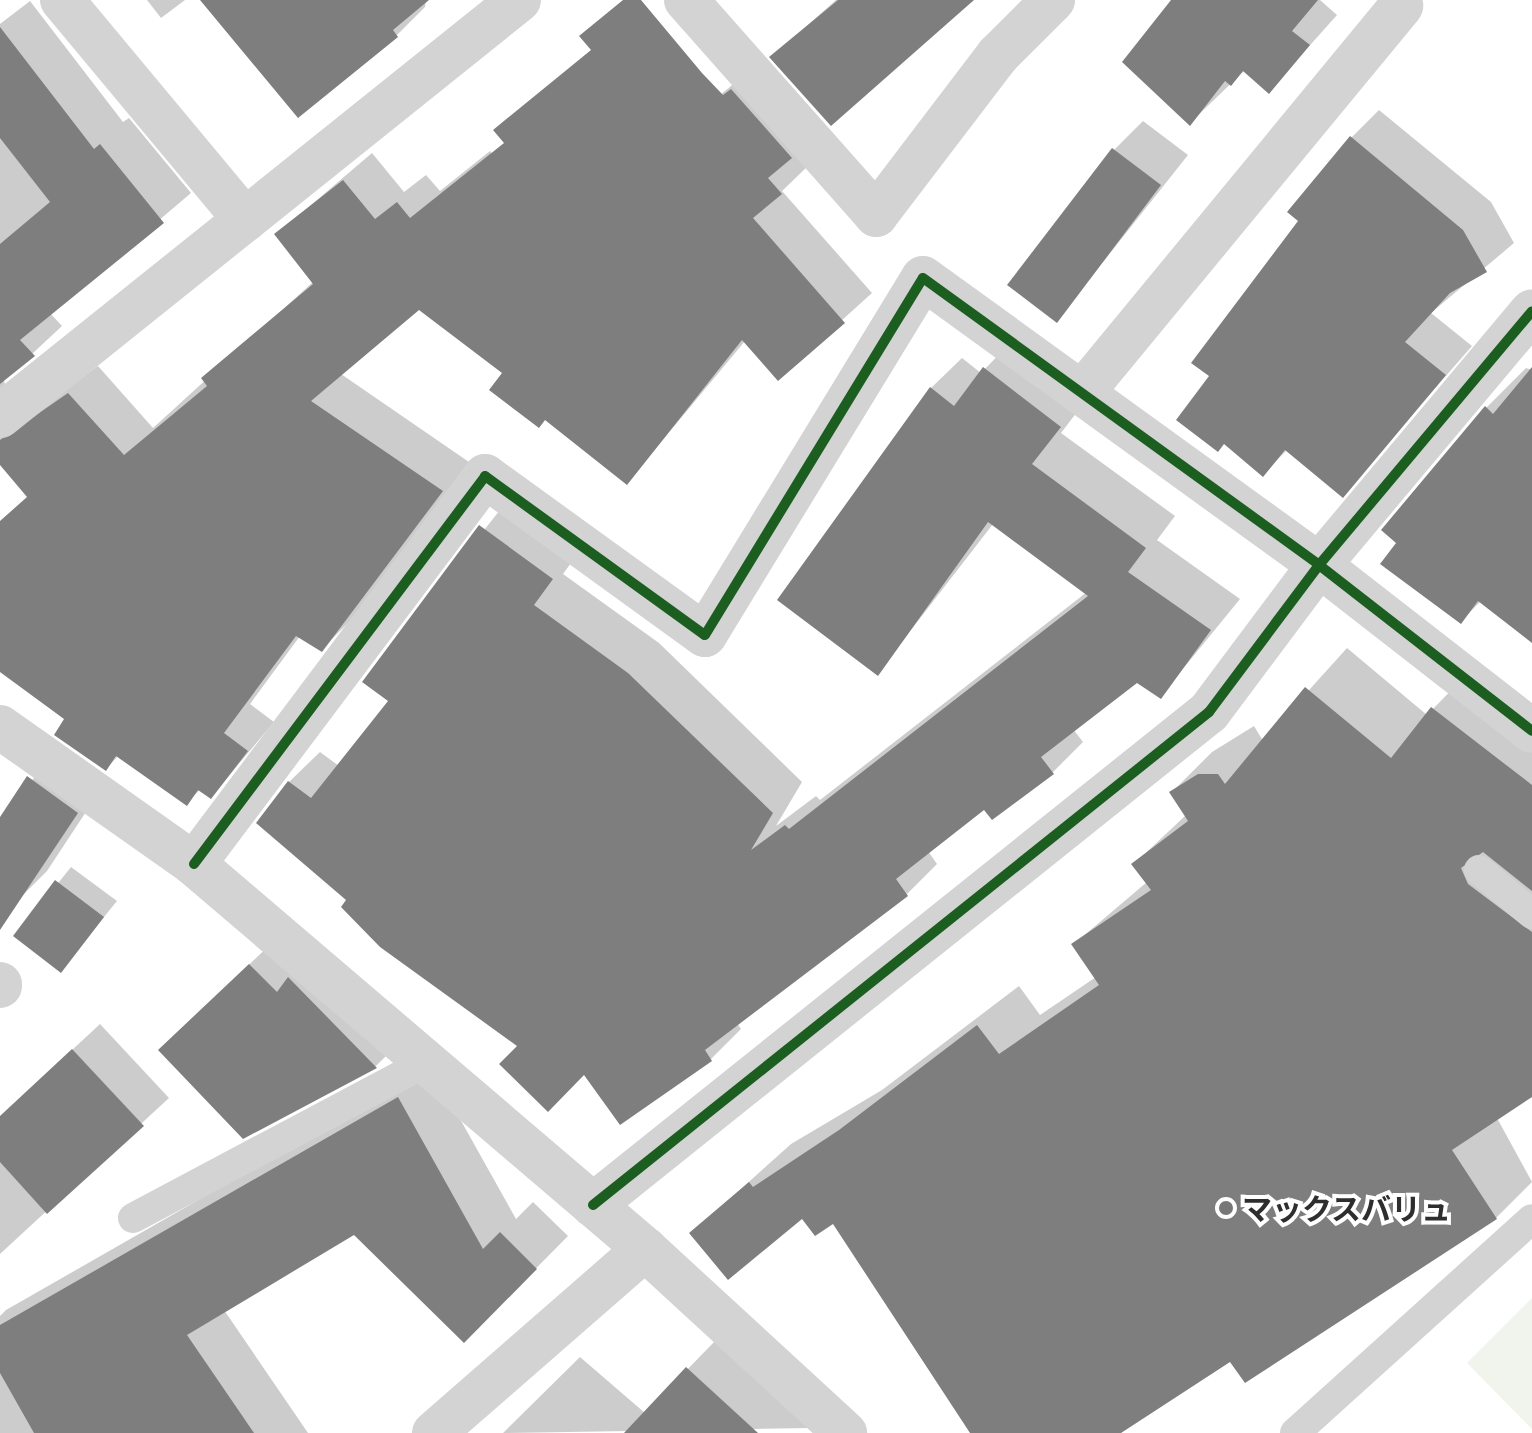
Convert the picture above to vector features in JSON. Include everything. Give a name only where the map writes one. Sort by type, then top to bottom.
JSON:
[{"type":"street","points":[[62,0],[245,220]]},
{"type":"street","points":[[0,416],[519,0]]},
{"type":"street","points":[[686,0],[876,215],[998,55],[1053,0]]},
{"type":"street","points":[[1082,393],[1401,6]]},
{"type":"street","points":[[194,864],[485,476],[705,635],[923,278],[1319,565],[1532,731]]},
{"type":"street","points":[[593,1205],[1209,712],[1319,565],[1532,311]]},
{"type":"street","points":[[0,727],[194,864],[645,1249],[845,1433]]},
{"type":"street","points":[[434,1433],[645,1249]]},
{"type":"lane","points":[[1479,870],[1532,914]]},
{"type":"lane","points":[[133,1218],[426,1062]]},
{"type":"lane","points":[[1295,1433],[1532,1219]]},
{"type":"shaded area","points":[[1532,1298],[1532,1429],[1467,1363]]},
{"type":"building","points":[[200,0],[429,0],[393,30],[398,37],[298,118]]},
{"type":"building","points":[[623,0],[641,0],[723,95],[731,89],[792,158],[768,178],[782,194],[753,218],[845,323],[778,381],[742,340],[627,485],[545,420],[539,428],[489,390],[502,373],[419,310],[311,401],[443,491],[322,652],[296,636],[224,733],[248,751],[211,799],[198,790],[187,806],[116,756],[106,771],[54,735],[64,719],[0,672],[0,521],[27,497],[0,465],[0,440],[68,393],[124,455],[207,386],[201,378],[313,284],[274,234],[343,180],[375,219],[397,202],[410,218],[504,143],[493,130],[591,50],[579,36]]},
{"type":"building","points":[[838,0],[974,0],[831,126],[769,57]]},
{"type":"building","points":[[1171,0],[1318,0],[1292,31],[1310,45],[1269,94],[1243,71],[1231,86],[1225,81],[1190,126],[1122,62]]},
{"type":"building","points":[[0,27],[94,149],[100,144],[164,223],[20,340],[35,356],[0,384],[0,244],[50,202],[0,138]]},
{"type":"building","points":[[1350,136],[1463,230],[1487,272],[1450,293],[1405,342],[1446,375],[1343,498],[1285,450],[1263,477],[1224,444],[1218,452],[1176,420],[1209,376],[1191,363],[1298,221],[1287,212]]},
{"type":"building","points":[[1112,148],[1161,185],[1057,323],[1007,285]]},
{"type":"building","points":[[983,367],[1061,427],[1032,464],[1146,548],[1128,572],[1211,630],[1161,699],[1137,683],[1041,757],[1054,774],[992,820],[984,810],[896,879],[908,896],[705,1050],[712,1061],[620,1125],[584,1075],[548,1112],[499,1064],[517,1046],[380,947],[341,907],[346,900],[256,823],[288,781],[311,798],[388,701],[362,682],[479,525],[553,579],[534,605],[628,673],[773,813],[751,850],[785,825],[789,829],[1088,596],[988,522],[878,676],[777,600],[930,387],[954,406]]},
{"type":"building","points":[[1532,367],[1532,643],[1478,601],[1461,624],[1380,564],[1396,543],[1381,530],[1485,406],[1493,414]]},
{"type":"building","points":[[1305,687],[1391,758],[1431,707],[1532,785],[1532,891],[1483,852],[1461,868],[1468,884],[1532,932],[1532,1097],[1452,1150],[1497,1219],[1245,1383],[1230,1362],[1121,1433],[970,1433],[833,1224],[815,1236],[802,1219],[728,1280],[689,1233],[749,1182],[753,1187],[839,1130],[977,1025],[999,1054],[1099,985],[1071,944],[1151,890],[1131,864],[1188,821],[1169,792],[1198,774],[1218,774],[1225,784]]},
{"type":"building","points":[[27,776],[78,813],[0,930],[0,817]]},
{"type":"building","points":[[55,880],[104,917],[61,973],[13,936]]},
{"type":"building","points":[[249,964],[277,992],[288,977],[377,1068],[243,1139],[158,1050]]},
{"type":"building","points":[[72,1049],[144,1126],[47,1214],[0,1162],[0,1116]]},
{"type":"building","points":[[398,1097],[483,1249],[500,1232],[537,1269],[464,1343],[354,1235],[187,1335],[254,1433],[34,1433],[0,1373],[0,1325]]},
{"type":"building","points":[[686,1367],[758,1433],[624,1433]]},
{"type":"cycle path","points":[[194,864],[485,476],[705,635],[923,278],[1319,565],[1532,311]]},
{"type":"cycle path","points":[[593,1205],[1209,712],[1319,565],[1532,731]]},
{"type":"place","name":"マックスバリュ","points":[[1226,1208]]}]
